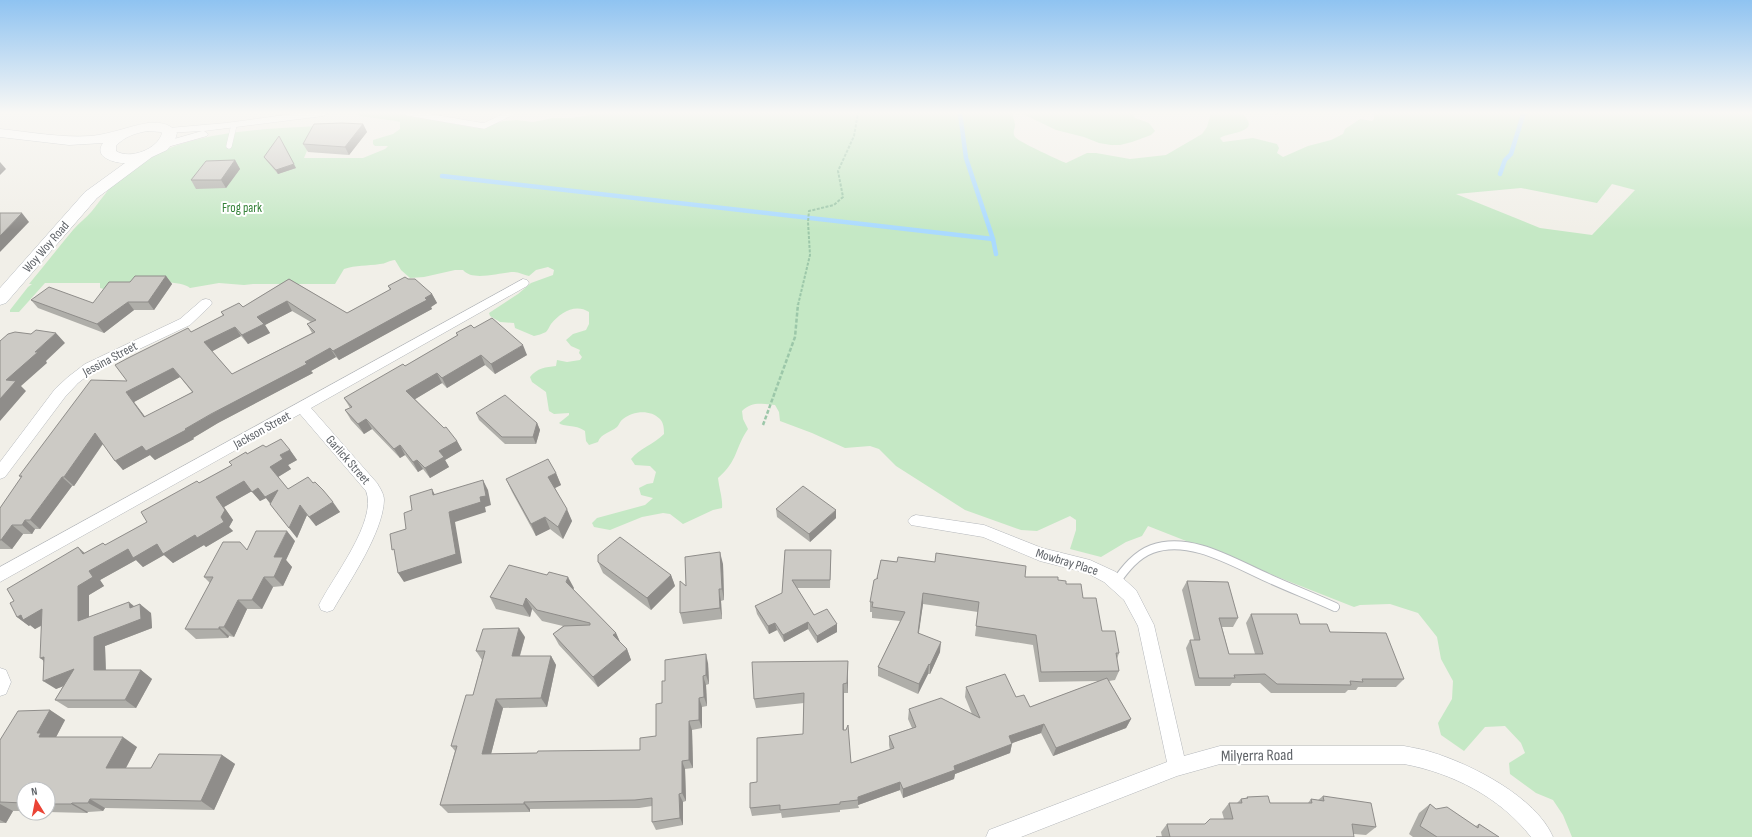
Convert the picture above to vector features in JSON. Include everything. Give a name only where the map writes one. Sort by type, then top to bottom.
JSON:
[{"type":"main road","points":[[95,152],[125,158],[147,154]]},
{"type":"main road","name":"Woy Woy Road","points":[[91,195],[109,154]]},
{"type":"main road","name":"Woy Woy Road","points":[[0,299],[91,195],[147,154]]},
{"type":"street","name":"Jackson Street","points":[[0,575],[302,408],[523,283]]},
{"type":"street","name":"Jessina Street","points":[[0,473],[60,393],[73,380],[90,367],[185,322],[206,303]]},
{"type":"street","name":"Garlick Street","points":[[302,408],[372,487],[377,501],[366,536],[327,605]]},
{"type":"street","name":"Mowbray Place","points":[[916,521],[984,531],[1015,546],[1100,571],[1116,582],[1130,595],[1146,625],[1177,767]]},
{"type":"street","points":[[0,676],[2,682],[0,688]]},
{"type":"street","name":"Milyerra Road","points":[[996,837],[1177,767],[1220,755],[1404,755],[1433,761],[1465,774],[1500,795],[1525,816],[1543,837]]},
{"type":"lane","points":[[1116,582],[1132,561],[1146,551],[1159,547],[1181,546],[1206,552],[1335,606]]},
{"type":"path","points":[[763,425],[795,338],[798,306],[810,255],[808,222],[810,211],[834,205],[843,197],[838,171],[847,152]]},
{"type":"green space","name":"Frog park","points":[[161,152],[306,152],[304,158],[363,158],[378,152],[1042,152],[1066,163],[1087,153],[1096,153],[1130,159],[1166,155],[1171,152],[1277,152],[1283,157],[1294,152],[1752,152],[1752,837],[1572,837],[1563,815],[1553,800],[1536,793],[1510,774],[1509,763],[1525,753],[1521,743],[1505,726],[1485,727],[1464,751],[1441,735],[1438,723],[1452,699],[1453,681],[1441,659],[1437,637],[1418,613],[1390,604],[1360,605],[1354,607],[1148,526],[1142,536],[1126,542],[1101,557],[1070,549],[1076,530],[1076,520],[1070,516],[1037,531],[1021,530],[965,510],[896,466],[879,449],[870,446],[845,448],[780,421],[779,412],[775,405],[753,404],[742,411],[743,419],[748,429],[733,460],[718,478],[722,508],[713,510],[683,524],[670,514],[663,513],[642,517],[610,530],[594,527],[592,523],[597,518],[645,505],[653,498],[641,495],[639,488],[653,483],[656,472],[650,466],[635,465],[631,459],[634,455],[664,434],[664,426],[660,419],[647,412],[632,414],[623,419],[617,427],[603,435],[598,442],[589,445],[586,441],[585,431],[577,427],[559,423],[569,415],[569,413],[554,414],[549,411],[546,392],[532,382],[530,377],[539,370],[556,366],[557,360],[567,362],[580,360],[582,357],[579,353],[580,350],[571,346],[566,340],[573,334],[586,330],[589,324],[589,312],[584,309],[568,310],[551,324],[546,332],[534,336],[515,328],[514,323],[500,322],[490,316],[489,313],[518,294],[531,283],[553,275],[554,270],[548,267],[536,270],[529,276],[518,272],[508,272],[480,276],[467,274],[463,270],[455,270],[424,277],[410,278],[401,270],[395,260],[382,264],[357,266],[344,269],[335,284],[244,285],[219,283],[190,288],[173,283],[149,283],[104,289],[100,288],[100,283],[45,283],[19,312],[10,312],[28,287],[32,284],[29,284],[73,230],[92,211],[113,184],[121,176],[142,161]],"holes":[[[1612,184],[1635,190],[1592,235],[1540,228],[1456,194],[1521,188],[1597,203]]]},
{"type":"building","points":[[268,152],[288,152],[294,164],[276,170],[264,157]]},
{"type":"building","points":[[235,160],[221,180],[191,180],[206,161]]},
{"type":"building","points":[[0,213],[22,213],[0,236]]},
{"type":"building","points":[[135,276],[166,276],[148,302],[128,302],[97,324],[31,300],[49,287],[93,303],[109,282],[130,282]]},
{"type":"building","points":[[405,277],[408,279],[415,279],[432,294],[425,298],[427,300],[333,351],[330,348],[305,362],[307,364],[211,414],[185,429],[186,430],[146,451],[142,446],[115,461],[95,433],[64,477],[62,477],[30,520],[25,520],[22,525],[12,525],[0,540],[0,508],[22,476],[19,476],[91,380],[127,381],[115,365],[188,328],[191,332],[224,315],[221,312],[239,303],[243,307],[289,279],[347,313],[391,289],[388,286]],"holes":[[[287,301],[316,320],[307,324],[315,332],[232,374],[204,342],[235,327],[242,335],[264,324],[257,317]],[[173,368],[193,392],[144,417],[126,392]]]},
{"type":"building","points":[[492,318],[523,345],[491,364],[481,355],[442,378],[437,373],[406,391],[444,428],[446,427],[457,441],[439,451],[444,457],[425,468],[417,460],[413,462],[400,445],[394,449],[366,419],[358,424],[345,410],[352,407],[344,398],[403,364],[405,366],[458,335],[456,333],[471,325],[474,328]]},
{"type":"building","points":[[36,330],[56,333],[35,352],[38,352],[6,380],[16,381],[0,399],[0,341],[8,334],[15,332],[31,334]]},
{"type":"building","points":[[505,395],[537,423],[533,437],[502,437],[476,413]]},
{"type":"building","points":[[281,439],[290,450],[280,455],[283,459],[270,467],[288,489],[308,477],[313,483],[315,482],[323,490],[333,502],[309,517],[300,505],[289,528],[270,504],[278,490],[265,497],[258,488],[252,492],[244,481],[216,497],[225,510],[221,517],[224,522],[197,538],[195,535],[163,554],[157,544],[133,558],[128,549],[89,571],[93,577],[78,586],[78,621],[129,602],[130,608],[140,604],[141,619],[94,637],[94,670],[141,670],[125,700],[55,700],[74,669],[43,681],[44,657],[40,658],[42,609],[23,620],[21,615],[17,617],[10,603],[14,601],[7,589],[78,547],[83,554],[103,543],[105,545],[147,522],[141,512],[197,481],[199,483],[232,465],[229,462],[246,452],[247,454],[263,445],[266,447]]},
{"type":"building","points":[[548,459],[556,473],[548,477],[567,509],[558,527],[545,517],[531,524],[506,479]]},
{"type":"building","points":[[483,480],[486,496],[480,497],[481,502],[449,512],[456,554],[398,573],[394,549],[392,550],[390,534],[406,529],[404,513],[412,510],[410,496],[432,489],[433,495]]},
{"type":"building","points":[[803,486],[836,510],[809,534],[776,509]]},
{"type":"building","points":[[256,531],[287,531],[274,557],[283,557],[274,577],[264,577],[252,600],[238,600],[224,627],[219,627],[219,629],[185,629],[213,577],[204,577],[223,542],[240,542],[247,550]]},
{"type":"building","points":[[620,537],[671,575],[647,598],[598,562],[598,555]]},
{"type":"building","points":[[785,550],[831,550],[830,580],[792,580],[814,615],[827,609],[837,624],[817,636],[808,622],[783,635],[775,623],[768,626],[755,606],[782,593]]},
{"type":"building","points":[[720,552],[722,589],[719,589],[720,608],[680,613],[680,581],[686,586],[685,557]]},
{"type":"building","points":[[936,553],[1026,566],[1025,577],[1058,577],[1058,580],[1066,581],[1066,584],[1081,584],[1083,598],[1096,598],[1102,631],[1115,631],[1119,653],[1116,653],[1119,671],[1041,672],[1036,635],[976,626],[979,602],[923,593],[918,633],[941,642],[919,684],[878,667],[905,612],[872,607],[873,602],[870,602],[874,580],[878,578],[881,560],[897,562],[898,557],[935,562]]},
{"type":"building","points":[[509,565],[547,575],[549,572],[568,577],[566,582],[616,633],[613,635],[627,649],[593,677],[553,634],[564,626],[590,625],[590,623],[537,610],[526,598],[523,606],[490,597]]},
{"type":"building","points":[[1187,581],[1228,582],[1238,618],[1219,618],[1229,654],[1263,654],[1251,614],[1297,614],[1300,624],[1327,624],[1330,632],[1386,633],[1404,679],[1362,679],[1363,682],[1350,681],[1351,685],[1277,684],[1265,674],[1234,675],[1235,678],[1199,678],[1190,640],[1200,640]]},
{"type":"building","points":[[519,628],[512,656],[551,656],[541,698],[496,699],[482,754],[537,753],[538,751],[640,750],[640,738],[656,736],[656,704],[662,703],[662,681],[665,681],[665,660],[706,654],[706,675],[703,676],[704,697],[699,698],[699,720],[689,721],[689,760],[682,761],[682,793],[679,794],[680,818],[652,822],[652,798],[635,800],[524,802],[524,804],[440,805],[457,746],[451,746],[466,695],[473,695],[485,651],[476,651],[483,629]]},
{"type":"building","points":[[848,661],[847,683],[843,684],[843,730],[846,730],[848,725],[851,763],[894,748],[889,736],[916,727],[909,709],[941,698],[980,718],[966,687],[1005,674],[1016,697],[1024,695],[1030,707],[1107,678],[1131,719],[1056,748],[1044,724],[1009,736],[1012,744],[954,766],[955,770],[903,789],[900,782],[858,797],[858,800],[840,802],[840,804],[780,810],[780,805],[750,808],[750,783],[757,782],[757,738],[803,734],[804,693],[754,699],[752,662]]},
{"type":"building","points":[[50,710],[37,733],[41,733],[39,737],[123,737],[106,768],[151,768],[159,754],[222,755],[201,801],[90,799],[88,803],[56,804],[56,781],[16,781],[16,803],[0,802],[0,740],[18,711]]},
{"type":"building","points":[[1268,796],[1270,803],[1312,803],[1311,799],[1324,801],[1323,796],[1371,803],[1376,827],[1352,824],[1354,837],[1170,837],[1167,824],[1205,824],[1210,819],[1233,819],[1229,803],[1242,803],[1241,799],[1248,798],[1247,797]]},
{"type":"building","points":[[1430,804],[1436,809],[1447,807],[1478,828],[1479,824],[1499,837],[1437,837],[1420,826]]},
{"type":"waterway","points":[[965,152],[993,239]]},
{"type":"waterway","points":[[1500,174],[1505,160],[1512,152]]},
{"type":"waterway","points":[[442,176],[993,239]]},
{"type":"waterway","points":[[993,239],[996,254]]}]
